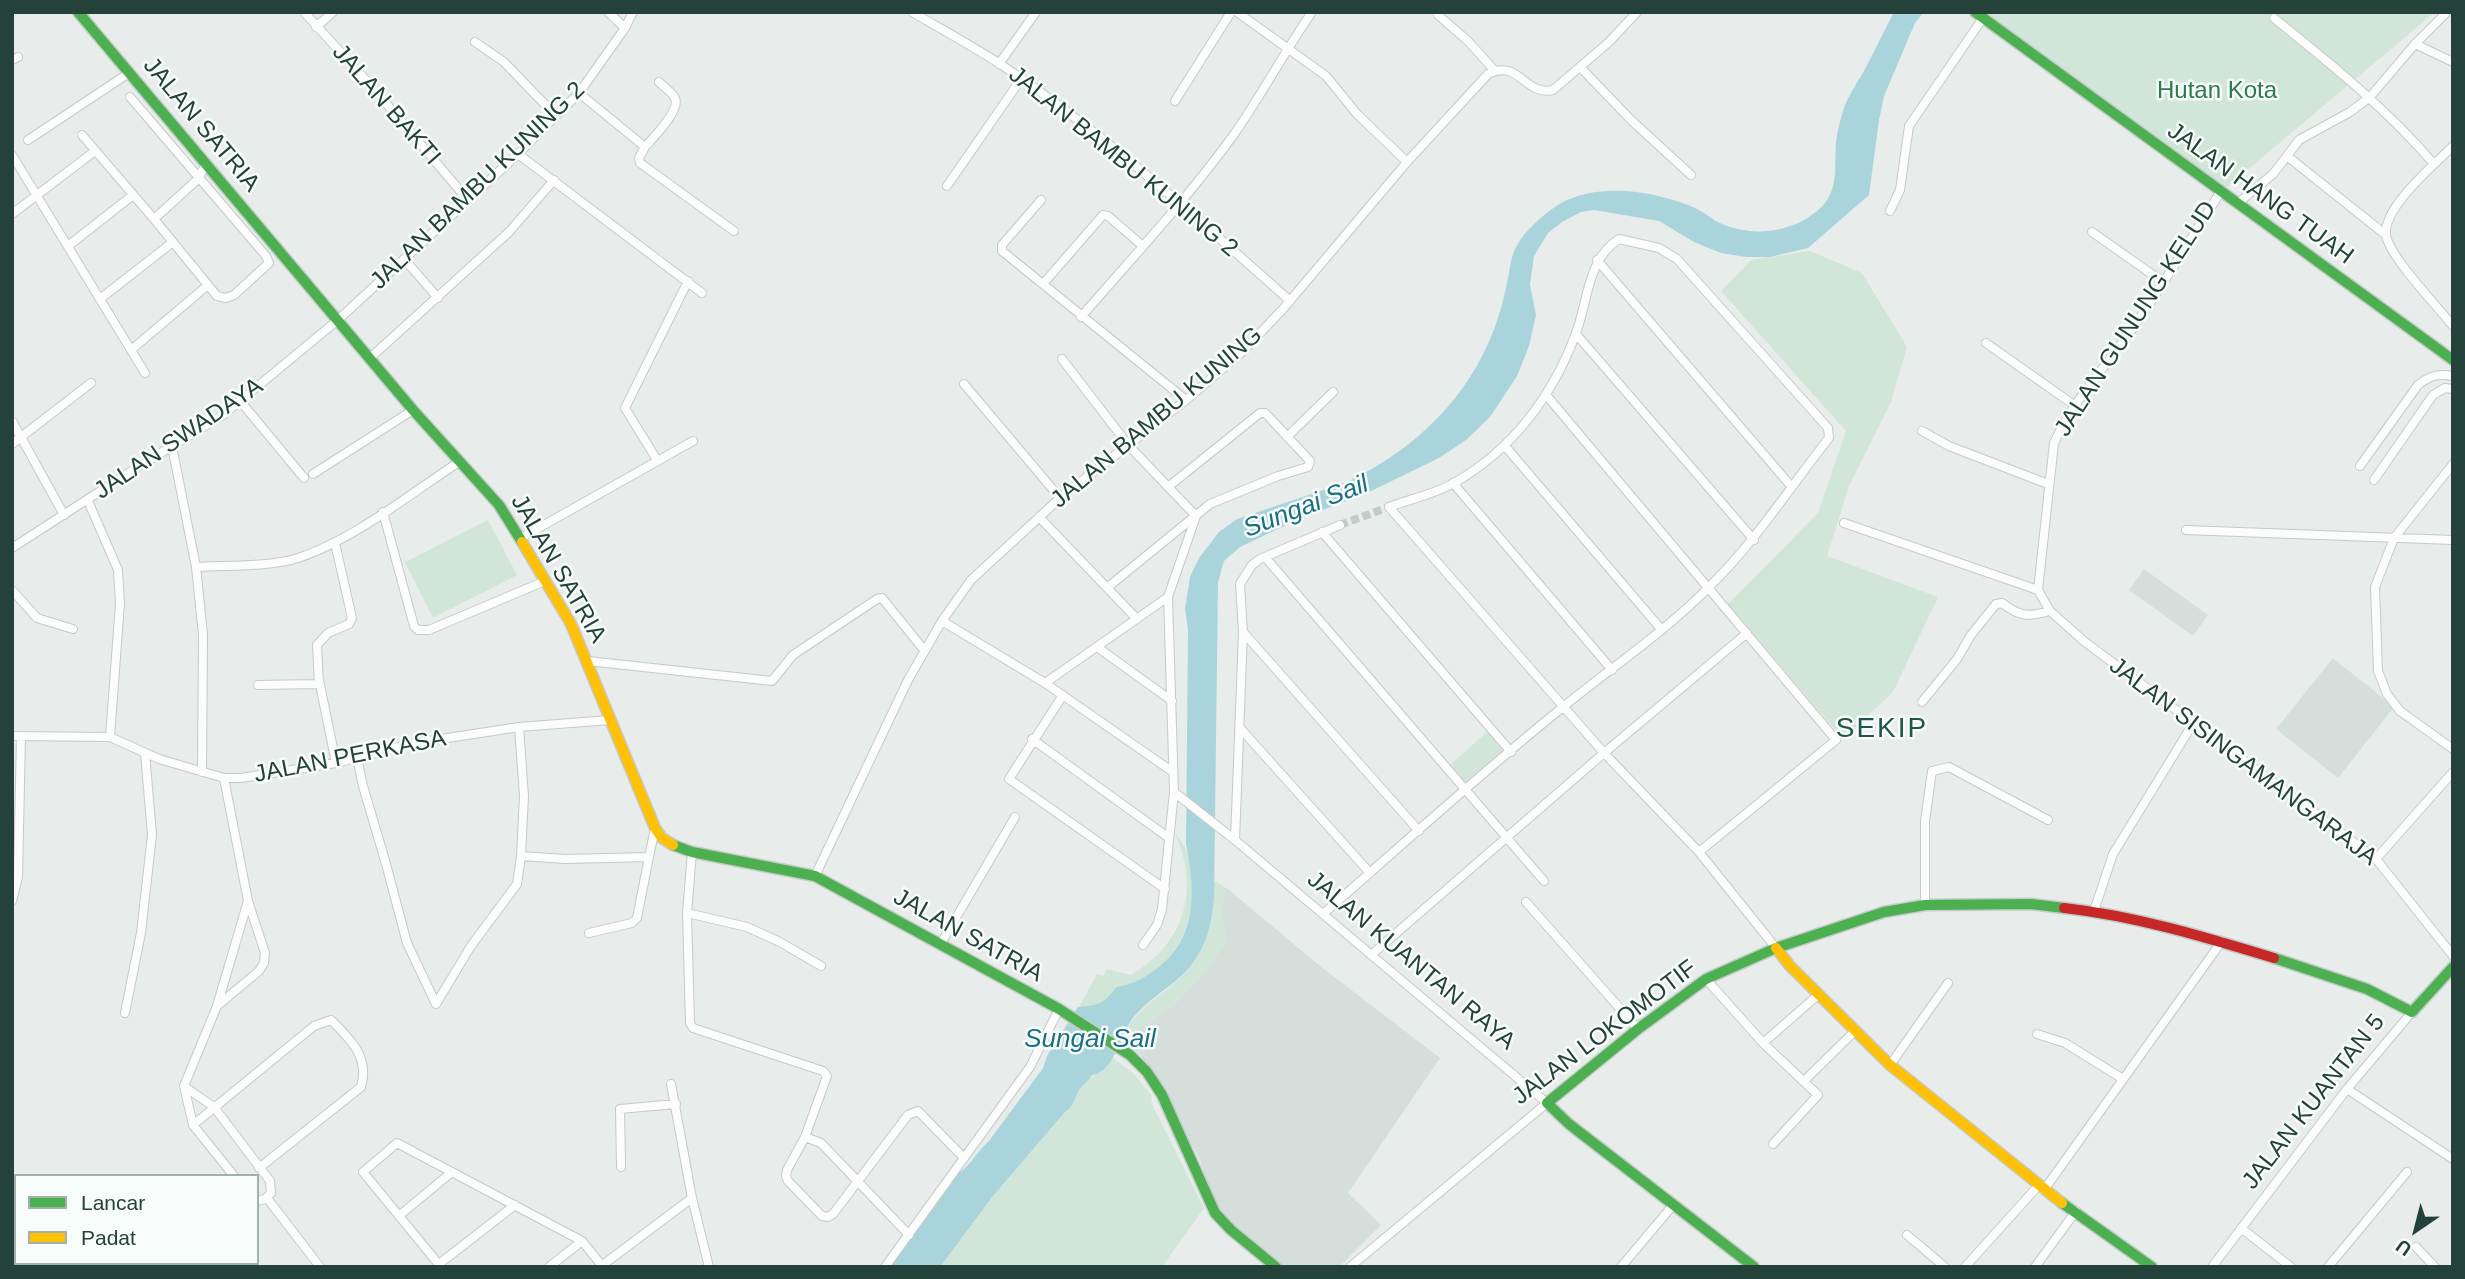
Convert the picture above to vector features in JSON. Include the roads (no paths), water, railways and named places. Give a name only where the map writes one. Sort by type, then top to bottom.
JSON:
[{"type":"street","name":"JALAN SATRIA","points":[[78,12],[413,410],[499,505],[570,624],[588,661],[655,828],[662,838],[692,852],[815,876],[1063,1012],[1130,1055],[1147,1072],[1162,1095],[1215,1213],[1231,1230],[1276,1267]]},
{"type":"street","name":"JALAN BAKTI","points":[[304,12],[374,89],[467,199]]},
{"type":"street","points":[[316,26],[333,12]]},
{"type":"street","points":[[608,12],[625,28]]},
{"type":"street","name":"JALAN BAMBU KUNING 2","points":[[339,319],[519,154],[579,93],[625,28],[633,12]]},
{"type":"street","name":"JALAN BAMBU KUNING 2","points":[[912,12],[999,64],[1083,125],[1181,203],[1290,301]]},
{"type":"street","points":[[999,64],[1035,12]]},
{"type":"street","points":[[1175,101],[1231,12]]},
{"type":"street","points":[[1237,12],[1326,76],[1357,114],[1408,162]]},
{"type":"street","points":[[1081,317],[1181,203],[1236,132],[1286,49],[1312,12]]},
{"type":"street","points":[[1438,15],[1468,41],[1496,71],[1506,69],[1537,90],[1545,92],[1553,90],[1609,42],[1637,12]]},
{"type":"street","points":[[2237,204],[2273,174],[2299,140],[2350,112],[2370,97],[2415,44],[2447,12]]},
{"type":"street","points":[[1890,211],[1900,190],[1909,126],[1979,15]]},
{"type":"street","name":"JALAN HANG TUAH","points":[[1979,15],[2453,360]]},
{"type":"street","points":[[2274,18],[2370,97],[2405,130],[2434,164]]},
{"type":"street","points":[[475,42],[505,62],[556,116]]},
{"type":"street","points":[[2415,44],[2453,62]]},
{"type":"street","points":[[1580,67],[1630,120],[1691,175]]},
{"type":"street","name":"JALAN BAMBU KUNING","points":[[815,876],[908,680],[942,621],[971,580],[1060,498],[1129,446],[1242,352],[1290,301],[1408,162],[1488,75],[1496,71]]},
{"type":"street","points":[[28,140],[130,73]]},
{"type":"street","points":[[947,186],[1021,79]]},
{"type":"street","points":[[659,82],[675,98],[676,105],[669,119],[645,147],[639,158],[640,163],[734,231]]},
{"type":"street","points":[[579,93],[645,147]]},
{"type":"street","points":[[82,135],[217,296],[226,298],[234,295],[269,263],[266,256],[130,97]]},
{"type":"street","points":[[2386,235],[2390,219],[2404,195],[2453,146]]},
{"type":"street","points":[[12,214],[95,151]]},
{"type":"street","points":[[519,154],[702,293]]},
{"type":"street","points":[[12,155],[145,373]]},
{"type":"street","points":[[2287,156],[2386,235],[2392,251],[2453,326]]},
{"type":"street","points":[[154,219],[198,179],[206,164]]},
{"type":"street","points":[[370,358],[509,232],[554,180]]},
{"type":"street","name":"JALAN GUNUNG KELUD","points":[[2038,590],[2054,443],[2074,405],[2133,329],[2220,192]]},
{"type":"street","points":[[68,246],[133,195]]},
{"type":"street","points":[[1041,200],[1002,245],[1002,251],[1186,400]]},
{"type":"street","points":[[1043,284],[1103,215],[1108,216],[1143,246]]},
{"type":"street","points":[[2092,232],[2163,282]]},
{"type":"street","points":[[1323,914],[1563,707],[1612,670],[1709,588],[1754,540],[1791,486],[1829,438],[1828,428],[1677,259],[1660,248],[1619,239],[1597,260],[1576,334],[1547,396],[1505,446],[1453,483],[1389,507],[1563,707],[1604,753],[1699,852],[1790,966],[1818,995],[1890,1065],[2041,1188],[2152,1267]]},
{"type":"street","points":[[100,299],[173,242]]},
{"type":"street","points":[[405,260],[438,298]]},
{"type":"street","points":[[1597,260],[1791,486]]},
{"type":"street","points":[[657,460],[625,408],[688,281]]},
{"type":"street","points":[[131,350],[208,285]]},
{"type":"street","name":"JALAN SWADAYA","points":[[12,548],[241,402],[339,319]]},
{"type":"street","points":[[1576,334],[1754,540]]},
{"type":"street","points":[[1986,343],[2074,405]]},
{"type":"street","points":[[1062,359],[1129,446],[1196,516]]},
{"type":"street","points":[[2360,466],[2418,385],[2428,377],[2442,374],[2453,376]]},
{"type":"street","points":[[12,444],[91,383]]},
{"type":"street","points":[[964,384],[1060,498]]},
{"type":"street","points":[[2374,480],[2432,395],[2445,388],[2453,389]]},
{"type":"street","points":[[1287,437],[1333,392]]},
{"type":"street","points":[[1547,396],[1836,740],[1699,852]]},
{"type":"street","points":[[241,402],[309,476],[413,410]]},
{"type":"street","points":[[1108,587],[1210,504],[1278,475],[1308,467],[1310,461],[1265,413],[1260,413],[1168,487]]},
{"type":"street","points":[[12,421],[64,515]]},
{"type":"street","points":[[1922,431],[1950,446],[2049,484]]},
{"type":"street","points":[[519,539],[693,441]]},
{"type":"street","points":[[172,446],[197,567],[203,634],[202,772]]},
{"type":"street","points":[[1505,446],[1661,629]]},
{"type":"street","points":[[197,567],[297,559],[335,543],[459,462]]},
{"type":"street","points":[[2453,464],[2394,538],[2375,587],[2378,671],[2387,694],[2400,711],[2453,749]]},
{"type":"street","points":[[1453,483],[1612,670]]},
{"type":"street","points":[[88,501],[118,570],[120,603],[110,737]]},
{"type":"street","points":[[383,512],[414,626],[418,630],[429,630],[545,581]]},
{"type":"street","points":[[1143,946],[1157,925],[1165,889],[1169,838],[1177,794],[1173,772],[1168,597],[1196,516]]},
{"type":"street","points":[[1039,517],[1137,619]]},
{"type":"street","points":[[1844,523],[2038,590],[2050,611],[2024,615],[2002,603],[1996,604],[1971,635],[1958,659],[1922,702]]},
{"type":"street","points":[[1235,840],[1243,632],[1240,584],[1252,565],[1265,557],[1340,525]]},
{"type":"street","points":[[2186,530],[2453,540]]},
{"type":"street","points":[[1322,532],[1511,752]]},
{"type":"street","points":[[335,543],[352,618],[349,624],[328,633],[317,645],[319,679],[336,763]]},
{"type":"street","points":[[1265,557],[1545,881]]},
{"type":"street","points":[[12,590],[37,618],[74,629]]},
{"type":"street","points":[[1045,682],[1168,597]]},
{"type":"street","points":[[588,661],[772,681],[793,655],[882,598],[924,650]]},
{"type":"street","name":"JALAN SISINGAMANGARAJA","points":[[2050,611],[2085,642],[2376,859],[2453,956]]},
{"type":"street","points":[[942,621],[1045,682],[1173,772]]},
{"type":"street","points":[[1243,632],[1419,831]]},
{"type":"street","points":[[1371,955],[1604,753],[1747,634]]},
{"type":"street","points":[[1097,647],[1172,701]]},
{"type":"street","points":[[258,685],[319,684],[319,679]]},
{"type":"street","points":[[1063,695],[1032,739],[1009,777],[1010,781],[1165,889]]},
{"type":"street","name":"JALAN PERKASA","points":[[17,736],[110,737],[145,752],[224,778],[265,776],[336,763],[415,743],[519,727],[610,720]]},
{"type":"street","points":[[2094,911],[2113,854],[2194,722]]},
{"type":"street","points":[[357,757],[407,943],[436,1004],[471,946],[517,884],[522,856],[524,796],[519,727]]},
{"type":"street","points":[[1240,728],[1370,873]]},
{"type":"street","points":[[12,901],[18,877],[17,736]]},
{"type":"street","points":[[1032,739],[1169,838]]},
{"type":"street","points":[[125,1013],[141,933],[152,835],[145,752]]},
{"type":"street","points":[[1925,905],[1925,821],[1932,771],[1950,767],[2048,820]]},
{"type":"street","points":[[2376,859],[2453,772]]},
{"type":"street","points":[[217,1006],[259,971],[264,963],[265,953],[248,901],[224,778]]},
{"type":"street","name":"JALAN KUANTAN RAYA","points":[[1177,794],[1323,914],[1569,1124],[1754,1267]]},
{"type":"street","points":[[940,944],[1016,817]]},
{"type":"street","points":[[589,933],[632,923],[637,918],[655,828]]},
{"type":"street","points":[[692,852],[687,913],[690,1023],[693,1028],[826,1073],[827,1076],[805,1137],[786,1176],[822,1216],[828,1217],[908,1115],[915,1111],[964,1158]]},
{"type":"street","points":[[522,856],[565,859],[649,857]]},
{"type":"street","points":[[232,1174],[193,1125],[184,1086],[217,1006],[248,901]]},
{"type":"street","points":[[1526,902],[1638,1029]]},
{"type":"street","name":"JALAN LOKOMOTIF","points":[[1350,1267],[1638,1029],[1706,979],[1776,948],[1884,912],[1963,902],[2031,904],[2094,911],[2222,941],[2367,989],[2412,1013]]},
{"type":"street","points":[[687,913],[747,927],[780,942],[821,966]]},
{"type":"street","points":[[1965,1267],[2041,1188],[2222,941]]},
{"type":"street","name":"JALAN KUANTAN 5","points":[[2212,1267],[2347,1089],[2453,967]]},
{"type":"street","points":[[1706,979],[1763,1043],[1818,1096],[1773,1144]]},
{"type":"street","points":[[1890,1065],[1948,983]]},
{"type":"street","points":[[1763,1043],[1818,995]]},
{"type":"street","points":[[885,1267],[1030,1067],[1063,1012]]},
{"type":"street","points":[[193,1125],[314,1026],[331,1020],[355,1044],[363,1067],[361,1087],[259,1168]]},
{"type":"street","points":[[1804,1081],[1855,1031]]},
{"type":"street","points":[[2036,1034],[2065,1043],[2123,1079]]},
{"type":"street","points":[[671,1084],[692,1198],[709,1267]]},
{"type":"street","points":[[184,1086],[214,1107],[272,1185],[271,1194],[259,1200]]},
{"type":"street","points":[[2347,1089],[2453,1159]]},
{"type":"street","points":[[621,1167],[620,1109],[676,1104]]},
{"type":"street","points":[[805,1137],[821,1143],[909,1236]]},
{"type":"street","points":[[515,1205],[440,1266],[363,1172],[398,1142],[582,1241],[601,1266],[692,1198]]},
{"type":"street","points":[[400,1215],[452,1172]]},
{"type":"street","points":[[2328,1267],[2407,1172]]},
{"type":"street","points":[[267,1198],[320,1267]]},
{"type":"street","points":[[1621,1267],[1674,1204]]},
{"type":"street","points":[[2035,1267],[2076,1211]]},
{"type":"street","points":[[2241,1228],[2291,1267]]},
{"type":"street","points":[[1906,1235],[1945,1267]]},
{"type":"street","points":[[549,1267],[582,1241]]},
{"type":"street","points":[[2416,1247],[2435,1267]]},
{"type":"water","name":"Sungai Sail","points":[[1894,12],[1924,12],[1915,23],[1884,96],[1869,195],[1808,248],[1770,257],[1746,257],[1721,253],[1694,242],[1659,221],[1594,210],[1581,212],[1562,222],[1548,233],[1534,256],[1530,285],[1536,315],[1529,346],[1517,376],[1490,417],[1466,440],[1439,458],[1367,493],[1297,520],[1240,547],[1224,561],[1218,582],[1214,898],[1211,922],[1203,945],[1188,969],[1135,1015],[1110,1062],[1099,1073],[1092,1075],[1081,1088],[1070,1107],[993,1196],[940,1267],[891,1267],[957,1174],[989,1141],[1043,1068],[1047,1056],[1078,1007],[1100,1003],[1116,987],[1135,982],[1150,974],[1172,954],[1181,940],[1191,910],[1192,894],[1186,844],[1188,630],[1185,609],[1190,577],[1199,558],[1219,532],[1237,519],[1347,482],[1395,454],[1436,420],[1454,400],[1483,354],[1500,310],[1516,247],[1536,222],[1561,203],[1577,196],[1610,191],[1646,193],[1695,208],[1718,222],[1746,231],[1784,228],[1817,211],[1833,188],[1836,138],[1845,106]]},
{"type":"tunnel","points":[[1340,525],[1389,507]]},
{"type":"district","name":"SEKIP","points":[[1882,729]]},
{"type":"park label","name":"Hutan Kota","points":[[2217,91]]}]
